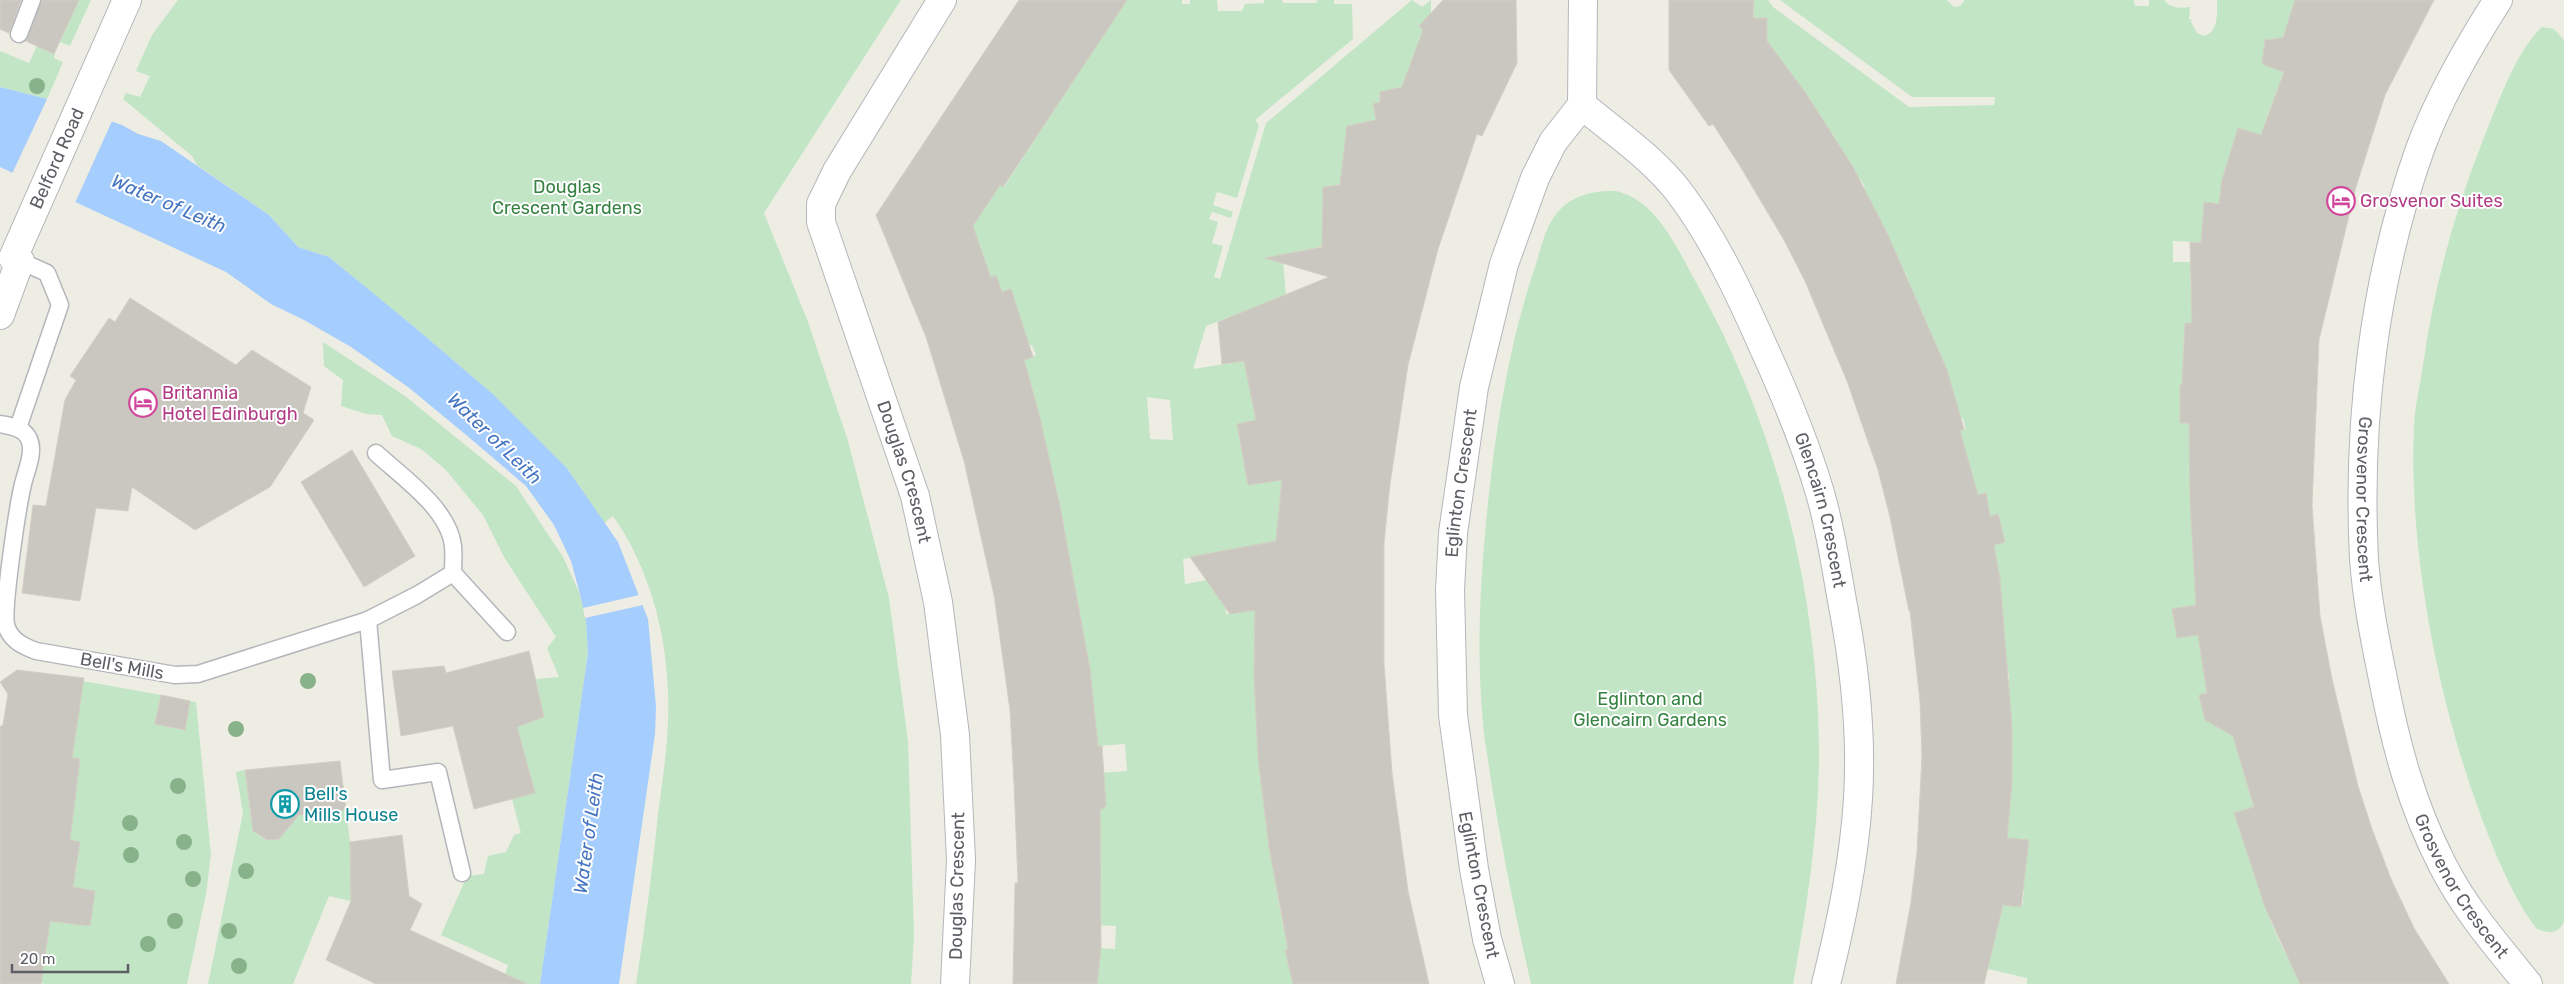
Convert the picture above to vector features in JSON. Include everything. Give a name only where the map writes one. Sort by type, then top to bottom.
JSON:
[{"type":"street","name":"Belford Road","points":[[0,315],[17,260],[127,0]]},
{"type":"street","name":"Douglas Crescent","points":[[942,0],[837,171],[821,204],[821,222],[915,496],[938,602],[955,735],[961,860],[955,984]]},
{"type":"street","points":[[1582,104],[1583,0]]},
{"type":"street","name":"Grosvenor Crescent","points":[[2498,0],[2472,41],[2448,87],[2421,147],[2399,213],[2384,277],[2372,354],[2366,422],[2364,561],[2372,624],[2396,746],[2414,801],[2442,865],[2480,926],[2528,984]]},
{"type":"street","name":"Eglinton Crescent","points":[[1500,984],[1487,939],[1474,869],[1454,725],[1450,590],[1453,533],[1474,387],[1504,264],[1535,178],[1554,142],[1582,104]]},
{"type":"street","name":"Glencairn Crescent","points":[[1582,104],[1645,157],[1678,191],[1700,223],[1730,276],[1778,378],[1820,494],[1853,658],[1858,727],[1858,797],[1852,860],[1840,927],[1826,984]]},
{"type":"lane","points":[[19,34],[32,0]]},
{"type":"lane","points":[[0,424],[18,428],[60,304],[46,273],[17,260]]},
{"type":"lane","name":"Bell's Mills","points":[[18,428],[29,439],[32,449],[19,505],[4,620],[12,638],[21,645],[36,651],[191,676],[368,620],[417,595],[453,573]]},
{"type":"lane","points":[[376,452],[434,507],[444,520],[453,545],[453,573],[508,632]]},
{"type":"lane","points":[[368,620],[382,780],[438,772],[462,873]]},
{"type":"green space","points":[[79,0],[91,0],[70,46],[60,42]]},
{"type":"green space","name":"Douglas Crescent Gardens","points":[[178,0],[901,0],[764,213],[808,322],[848,441],[889,598],[908,741],[914,936],[911,984],[636,984],[651,879],[668,721],[668,694],[663,641],[649,588],[639,563],[613,516],[604,523],[566,467],[494,395],[329,257],[298,247],[269,215],[197,165],[192,156],[123,99],[126,93],[140,97],[150,76],[136,71],[152,35]]},
{"type":"green space","points":[[1121,0],[1182,0],[1182,4],[1190,4],[1190,0],[1217,0],[1218,11],[1242,11],[1245,4],[1264,3],[1264,0],[1282,0],[1283,3],[1317,3],[1317,0],[1334,0],[1334,4],[1352,4],[1353,39],[1255,120],[1259,125],[1237,198],[1217,192],[1213,205],[1233,212],[1231,218],[1212,212],[1209,219],[1218,222],[1212,243],[1223,246],[1214,277],[1220,279],[1266,123],[1412,0],[1422,7],[1431,0],[1431,13],[1419,26],[1425,31],[1407,86],[1380,92],[1380,102],[1373,105],[1375,116],[1389,115],[1384,128],[1366,122],[1347,126],[1343,184],[1323,187],[1324,246],[1301,251],[1302,257],[1283,261],[1286,295],[1206,326],[1193,369],[1244,361],[1256,420],[1237,425],[1248,485],[1302,476],[1298,537],[1183,559],[1185,584],[1224,577],[1226,614],[1266,608],[1294,631],[1254,631],[1254,674],[1271,860],[1282,859],[1276,886],[1283,926],[1319,943],[1285,950],[1293,984],[1097,984],[1099,948],[1115,949],[1116,926],[1099,925],[1100,809],[1106,806],[1105,794],[1101,791],[1099,773],[1127,771],[1125,744],[1098,746],[1077,600],[1024,360],[1036,355],[1032,345],[1020,348],[996,276],[991,278],[972,224],[1000,185],[1004,187],[1086,61]],"holes":[[[1147,397],[1170,400],[1173,440],[1150,439]]]},
{"type":"green space","points":[[1754,0],[1768,0],[1773,7],[1909,107],[1994,105],[1995,97],[1912,97],[1780,0],[1947,0],[1954,7],[1960,6],[1965,0],[2134,0],[2135,6],[2149,6],[2149,0],[2164,0],[2179,8],[2190,7],[2189,19],[2192,20],[2191,22],[2197,33],[2204,36],[2209,34],[2215,26],[2217,0],[2295,0],[2294,43],[2282,38],[2265,40],[2262,64],[2286,67],[2265,122],[2275,128],[2271,138],[2238,128],[2219,204],[2204,203],[2202,233],[2237,238],[2198,250],[2198,242],[2173,241],[2173,262],[2190,262],[2191,289],[2228,292],[2219,324],[2185,323],[2183,352],[2217,353],[2213,387],[2180,386],[2180,423],[2225,423],[2190,500],[2191,512],[2211,510],[2225,558],[2193,561],[2194,574],[2211,572],[2213,580],[2177,637],[2198,635],[2208,693],[2200,695],[2245,719],[2264,791],[2250,795],[2254,807],[2234,813],[2241,836],[2265,828],[2281,843],[2248,856],[2261,894],[2304,905],[2269,918],[2284,951],[2305,942],[2328,961],[2297,977],[2300,984],[2027,984],[2027,978],[1984,968],[1987,953],[1991,953],[1999,904],[2022,907],[2024,891],[1999,887],[2003,851],[2027,853],[2029,841],[2004,838],[2012,783],[2006,742],[2012,742],[2012,727],[2003,689],[2009,689],[2009,673],[2002,673],[1989,546],[2005,541],[1998,514],[1978,518],[1988,504],[1986,493],[1973,497],[1970,472],[1954,433],[1966,429],[1963,418],[1950,421],[1948,376],[1945,366],[1899,287],[1909,282],[1905,272],[1894,276],[1877,240],[1888,234],[1883,225],[1873,229],[1854,194],[1865,187],[1860,179],[1849,186],[1838,143],[1832,133],[1821,139],[1802,107],[1811,100],[1753,38]]},
{"type":"green space","points":[[2542,27],[2554,29],[2564,40],[2564,922],[2559,929],[2553,932],[2537,929],[2507,879],[2482,818],[2456,740],[2434,652],[2426,606],[2415,515],[2413,470],[2416,403],[2433,307],[2454,223],[2473,167],[2508,80],[2523,50]]},
{"type":"green space","points":[[37,46],[55,53],[54,58],[63,62],[47,99],[0,87],[0,51],[29,63]]},
{"type":"green space","name":"Eglinton and Glencairn Gardens","points":[[1600,191],[1616,191],[1631,196],[1644,205],[1665,228],[1682,256],[1725,338],[1749,394],[1770,451],[1787,510],[1801,570],[1811,630],[1817,690],[1819,751],[1817,809],[1811,868],[1793,984],[1531,984],[1494,801],[1484,729],[1481,691],[1480,627],[1488,499],[1509,366],[1520,316],[1541,245],[1550,224],[1558,212],[1570,201]]},
{"type":"green space","points":[[323,342],[405,396],[516,486],[563,557],[580,594],[586,621],[588,653],[540,984],[502,984],[508,965],[441,935],[467,876],[484,874],[488,856],[506,852],[514,835],[521,833],[512,799],[517,727],[544,717],[536,679],[559,677],[547,648],[556,637],[504,557],[483,515],[445,469],[421,449],[392,436],[382,415],[366,414],[341,406],[343,380],[324,366]]},
{"type":"green space","points":[[83,681],[161,695],[155,724],[184,730],[190,701],[196,702],[211,855],[206,894],[187,984],[44,984],[41,982],[50,921],[90,926],[94,891],[65,886],[57,869],[76,872],[80,842],[61,839],[76,790],[80,759],[72,758]]},
{"type":"green space","points":[[245,770],[251,821],[255,821],[257,834],[269,840],[280,837],[287,830],[286,817],[322,812],[344,793],[350,842],[351,901],[329,896],[293,984],[208,984],[243,813],[236,772]]},
{"type":"water","name":"Water of Leith","points":[[0,87],[47,99],[122,125],[138,134],[161,141],[269,215],[298,247],[329,257],[494,395],[566,467],[618,542],[648,619],[656,706],[655,734],[619,984],[540,984],[588,653],[586,621],[580,594],[571,561],[554,525],[526,486],[408,387],[351,347],[304,320],[271,304],[226,272],[0,167]]},
{"type":"pier","points":[[48,97],[113,119],[74,205],[11,176]]},
{"type":"pier","points":[[639,595],[643,605],[585,618],[583,608]]},
{"type":"building","points":[[0,0],[21,0],[9,33],[0,29]]},
{"type":"building","points":[[42,0],[79,0],[54,54],[26,41]]},
{"type":"building","points":[[1019,0],[1127,0],[1003,187],[1000,185],[973,226],[991,278],[996,275],[1002,292],[1011,289],[1033,357],[1024,360],[1039,414],[1060,506],[1090,669],[1098,746],[1102,746],[1106,806],[1100,810],[1101,948],[1097,984],[1013,984],[1015,883],[1018,883],[1014,783],[1010,710],[994,595],[964,461],[926,337],[876,215]]},
{"type":"building","points":[[1443,0],[1516,0],[1517,63],[1482,136],[1477,134],[1438,249],[1408,365],[1390,484],[1384,543],[1384,664],[1392,773],[1408,891],[1429,984],[1293,984],[1285,950],[1288,949],[1269,847],[1258,757],[1254,675],[1255,610],[1230,614],[1190,557],[1276,541],[1282,480],[1248,485],[1237,424],[1256,420],[1244,361],[1222,364],[1218,322],[1329,277],[1265,258],[1322,247],[1323,187],[1340,185],[1347,126],[1376,120],[1373,104],[1380,102],[1380,92],[1402,87],[1423,30],[1419,26]]},
{"type":"building","points":[[1669,0],[1754,0],[1753,18],[1767,18],[1767,41],[1805,92],[1853,167],[1888,235],[1947,370],[1964,429],[1960,431],[1978,495],[1986,493],[1990,516],[1998,514],[2005,542],[1994,545],[2000,579],[2012,727],[2012,783],[2007,838],[2029,840],[2021,907],[2003,905],[1984,984],[1896,984],[1911,902],[1917,852],[1922,756],[1920,701],[1910,611],[1890,517],[1878,470],[1847,381],[1805,281],[1784,240],[1713,124],[1709,126],[1669,70]]},
{"type":"building","points":[[2295,0],[2434,0],[2385,95],[2356,187],[2345,232],[2319,340],[2312,505],[2320,616],[2332,679],[2358,786],[2391,879],[2414,928],[2449,984],[2300,984],[2265,907],[2234,813],[2254,807],[2233,736],[2205,720],[2199,695],[2207,693],[2198,635],[2177,638],[2172,609],[2196,605],[2190,499],[2189,423],[2180,423],[2180,385],[2182,385],[2185,323],[2192,323],[2190,242],[2201,243],[2204,202],[2219,204],[2222,180],[2238,128],[2261,135],[2284,72],[2262,64],[2265,40],[2283,38]]},
{"type":"building","points":[[130,298],[236,365],[252,350],[311,387],[303,413],[314,420],[270,487],[195,530],[132,487],[128,511],[96,508],[80,601],[22,593],[33,505],[46,506],[65,400],[76,380],[70,376],[109,318],[115,322]]},
{"type":"building","points":[[352,450],[415,556],[364,587],[301,482]]},
{"type":"building","points":[[529,651],[544,717],[517,727],[535,793],[474,809],[453,726],[401,736],[392,671],[444,666],[446,673]]},
{"type":"building","points":[[17,670],[84,678],[72,758],[80,759],[70,840],[80,842],[73,887],[95,891],[90,926],[50,921],[41,984],[0,984],[0,727],[3,725],[8,694],[0,682]]},
{"type":"building","points":[[161,695],[190,701],[185,730],[155,724]]},
{"type":"building","name":"Bell's Mills House","points":[[340,761],[346,810],[299,815],[279,839],[267,840],[253,831],[245,770]]},
{"type":"building","points":[[402,835],[409,896],[422,904],[410,930],[527,984],[376,984],[326,960],[351,901],[350,842]]},
{"type":"place","name":"Grosvenor Suites","points":[[2341,201]]},
{"type":"place","name":"Britannia Hotel Edinburgh","points":[[143,403]]},
{"type":"place","name":"Bell's Mills House","points":[[285,804]]}]
